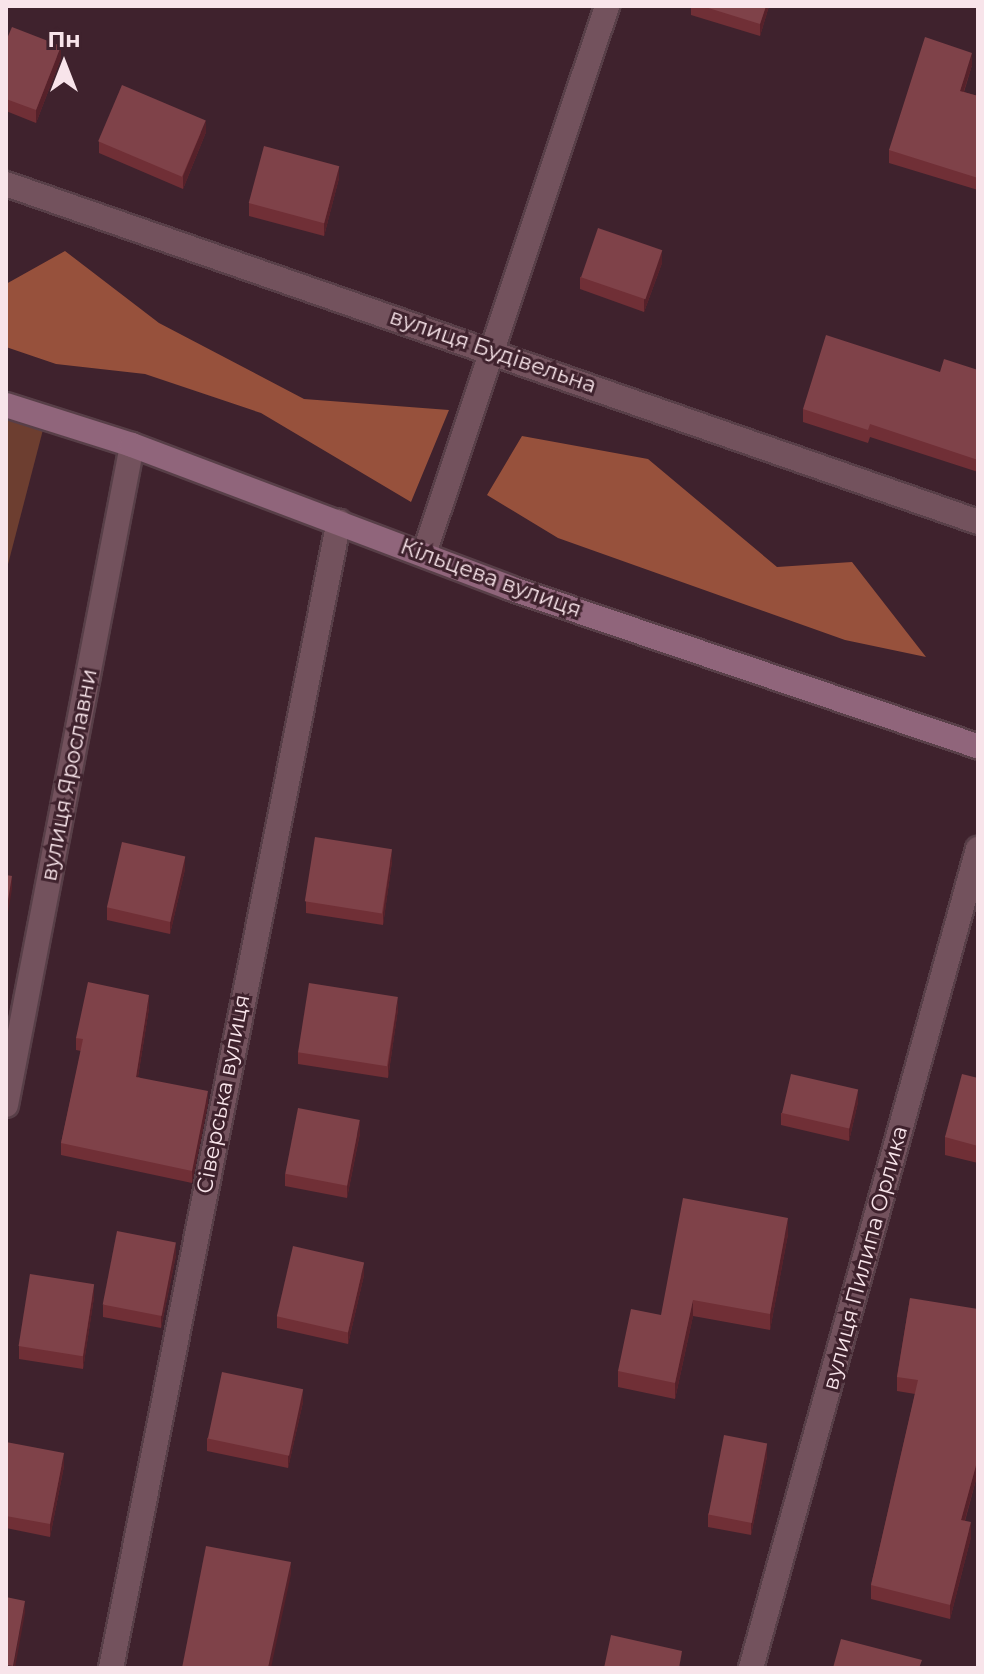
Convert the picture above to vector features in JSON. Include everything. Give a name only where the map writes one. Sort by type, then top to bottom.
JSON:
[{"type":"main road","name":"Кільцева вулиця","points":[[6,405],[132,445],[510,588],[978,746]]},
{"type":"street","points":[[424,554],[607,6]]},
{"type":"street","name":"вулиця Будівельна","points":[[6,184],[492,350],[978,522]]},
{"type":"street","name":"вулиця Ярославни","points":[[6,1105],[132,445]]},
{"type":"street","name":"Сіверська вулиця","points":[[111,1668],[339,521]]},
{"type":"street","name":"вулиця Пилипа Орлика","points":[[751,1668],[978,849]]},
{"type":"shaded area","points":[[65,251],[159,323],[304,399],[449,410],[411,502],[261,413],[145,374],[56,364],[6,347],[6,284]]},
{"type":"shaded area","points":[[6,412],[45,422],[6,572]]},
{"type":"shaded area","points":[[522,436],[648,459],[777,567],[852,562],[926,657],[845,640],[558,538],[487,495]]},
{"type":"building","points":[[702,6],[766,6],[760,24]]},
{"type":"building","points":[[12,27],[61,46],[36,110],[6,99],[6,41]]},
{"type":"building","points":[[925,37],[972,53],[960,91],[978,96],[978,178],[889,150]]},
{"type":"building","points":[[122,85],[206,121],[182,177],[98,141]]},
{"type":"building","points":[[264,146],[339,166],[324,223],[249,203]]},
{"type":"building","points":[[598,228],[662,250],[645,299],[581,277]]},
{"type":"building","points":[[826,335],[940,372],[944,359],[978,370],[978,460],[870,424],[868,430],[803,409]]},
{"type":"building","points":[[315,837],[392,849],[382,913],[305,901]]},
{"type":"building","points":[[122,842],[185,857],[170,922],[107,907]]},
{"type":"building","points":[[6,875],[12,876],[6,913]]},
{"type":"building","points":[[88,982],[149,995],[136,1077],[208,1091],[192,1171],[61,1143],[83,1039],[76,1038]]},
{"type":"building","points":[[309,983],[398,997],[387,1066],[298,1052]]},
{"type":"building","points":[[791,1074],[858,1090],[849,1128],[782,1113]]},
{"type":"building","points":[[962,1074],[978,1078],[978,1146],[945,1137]]},
{"type":"building","points":[[298,1108],[360,1120],[347,1186],[285,1174]]},
{"type":"building","points":[[683,1198],[788,1218],[770,1314],[693,1300],[675,1383],[618,1371],[631,1309],[661,1315]]},
{"type":"building","points":[[117,1231],[176,1242],[162,1316],[103,1305]]},
{"type":"building","points":[[293,1246],[364,1262],[348,1333],[277,1316]]},
{"type":"building","points":[[30,1274],[94,1284],[83,1356],[19,1346]]},
{"type":"building","points":[[910,1298],[978,1309],[978,1458],[961,1520],[971,1522],[950,1605],[871,1585],[918,1380],[897,1377]]},
{"type":"building","points":[[222,1372],[303,1389],[289,1456],[208,1439]]},
{"type":"building","points":[[724,1435],[767,1443],[752,1523],[709,1515]]},
{"type":"building","points":[[6,1442],[64,1453],[50,1524],[6,1516]]},
{"type":"building","points":[[206,1546],[291,1562],[268,1668],[182,1668]]},
{"type":"building","points":[[6,1597],[25,1601],[13,1666],[6,1665]]},
{"type":"building","points":[[611,1635],[682,1651],[679,1668],[604,1668]]},
{"type":"building","points":[[841,1639],[922,1660],[919,1668],[833,1668]]}]
